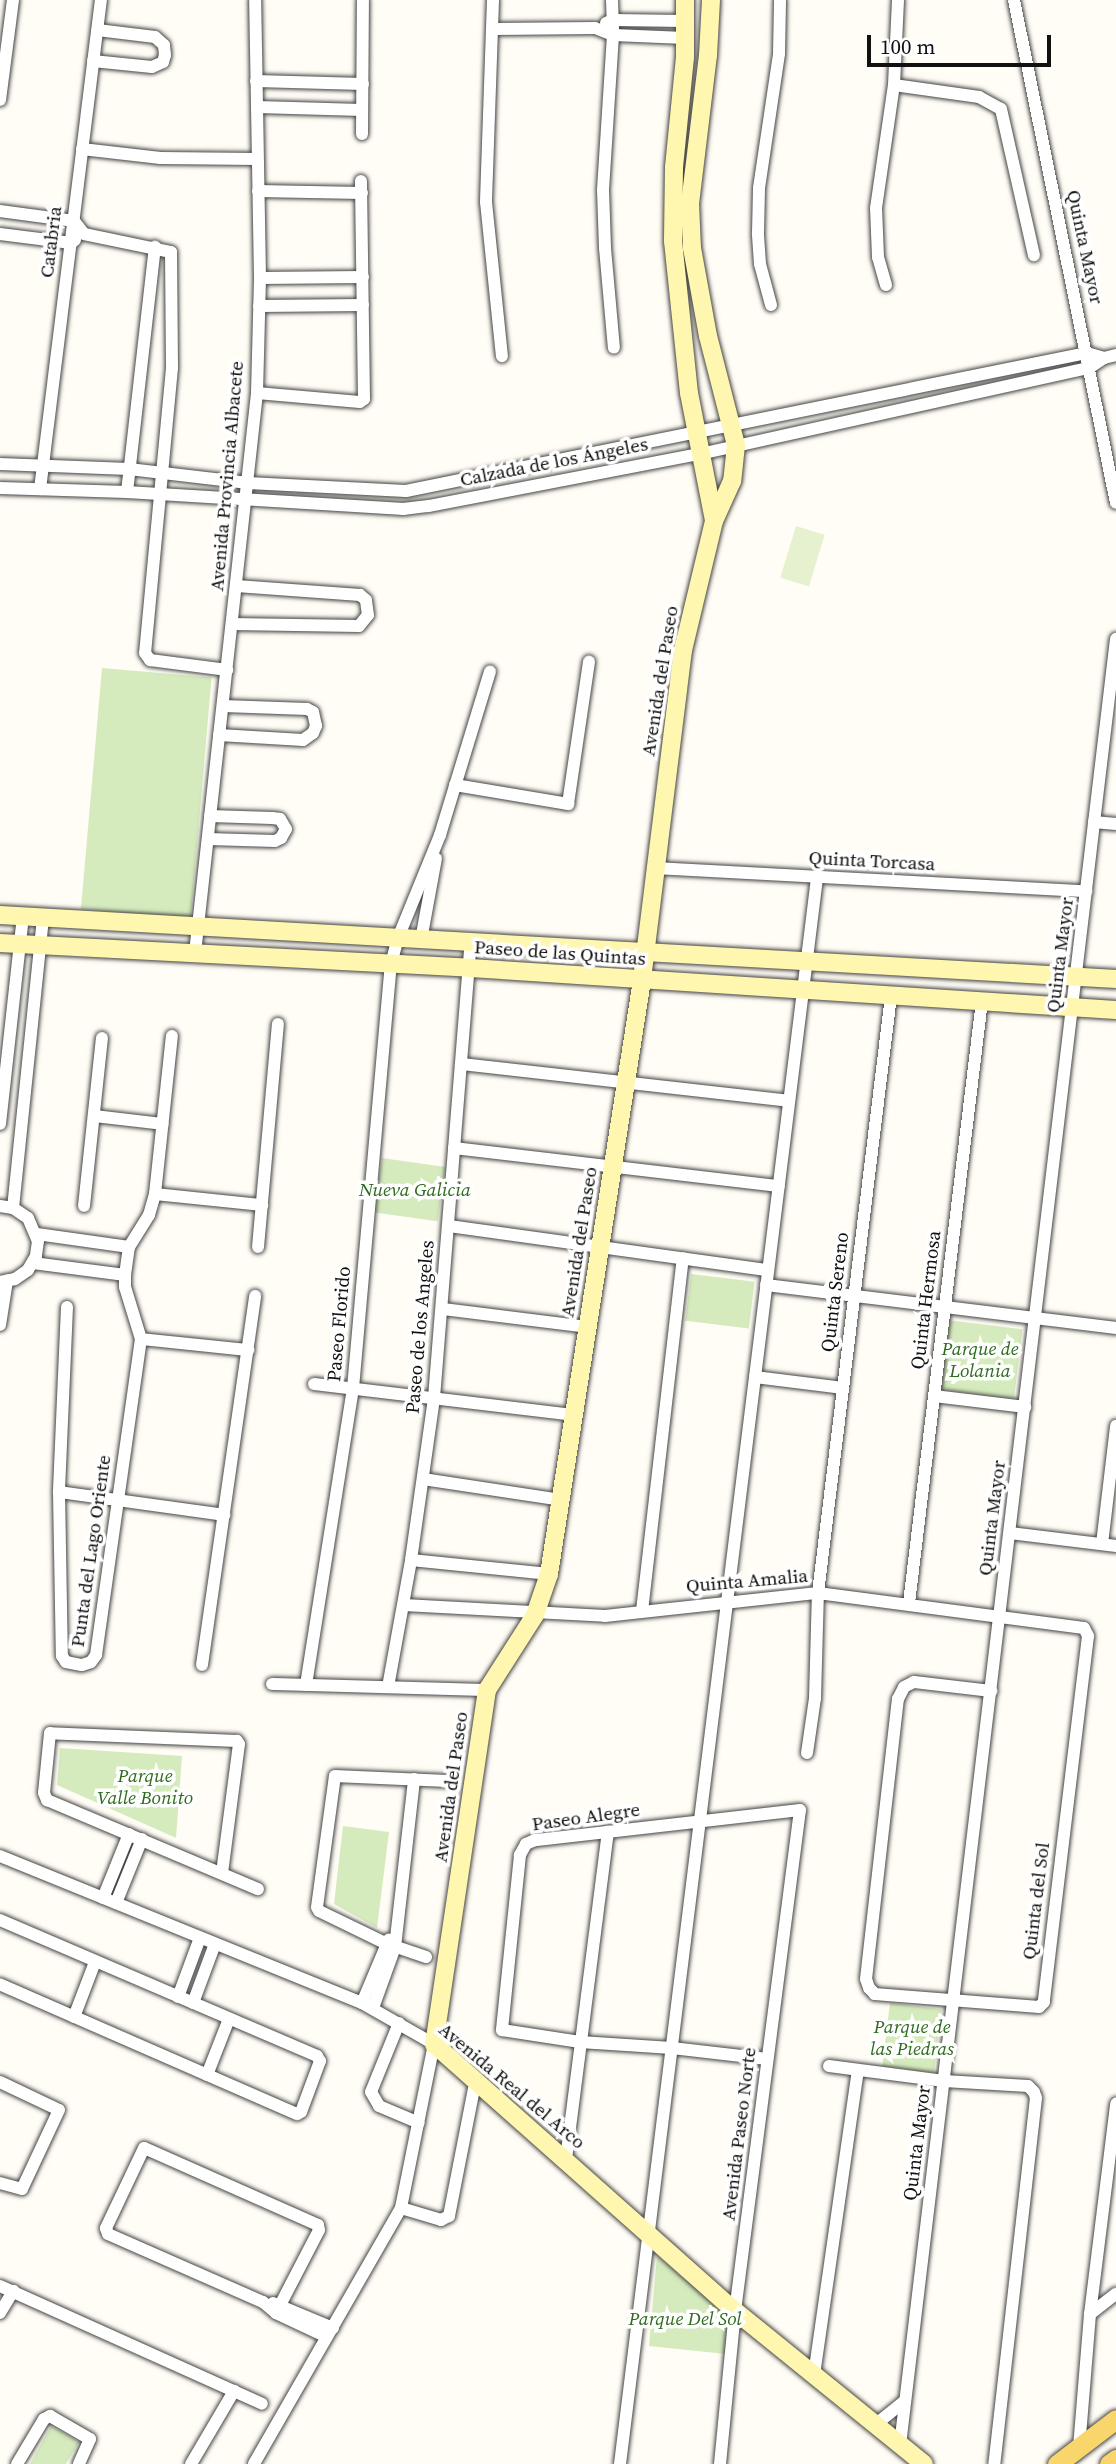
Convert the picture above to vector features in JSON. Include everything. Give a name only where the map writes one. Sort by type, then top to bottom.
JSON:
[{"type":"main road","points":[[1057,2464],[1116,2419]]},
{"type":"main road","points":[[1109,2464],[1116,2459]]},
{"type":"street","points":[[0,100],[13,0]]},
{"type":"street","name":"Catabria","points":[[40,489],[101,0]]},
{"type":"street","name":"Avenida Provincia Albacete","points":[[195,953],[257,393],[260,278],[255,0]]},
{"type":"street","points":[[362,134],[363,0]]},
{"type":"street","points":[[493,0],[486,202],[502,356]]},
{"type":"street","points":[[611,0],[613,35],[603,190],[604,248],[614,348]]},
{"type":"street","name":"Avenida del Paseo","points":[[433,2044],[487,1690],[534,1615],[549,1574],[642,980],[683,650],[714,521],[696,433],[673,241],[674,167],[683,79],[685,0]]},
{"type":"street","points":[[711,0],[705,82],[690,203],[692,248],[708,336],[736,445],[732,481],[714,521]]},
{"type":"street","points":[[771,305],[760,264],[759,188],[779,54],[780,0]]},
{"type":"street","points":[[886,285],[878,257],[876,208],[894,85],[898,0]]},
{"type":"street","name":"Quinta Mayor","points":[[1014,0],[1116,502]]},
{"type":"street","points":[[595,28],[613,20],[685,29]]},
{"type":"street","points":[[494,29],[595,28],[613,35],[685,29]]},
{"type":"street","points":[[93,61],[152,68],[163,62],[165,55],[164,45],[155,37],[97,30]]},
{"type":"street","points":[[683,79],[705,82]]},
{"type":"street","points":[[256,81],[362,84]]},
{"type":"street","points":[[894,85],[979,97],[1001,109],[1034,255]]},
{"type":"street","points":[[257,107],[362,110]]},
{"type":"street","points":[[82,149],[160,158],[257,159]]},
{"type":"street","points":[[257,393],[360,402],[364,398],[362,187],[258,191]]},
{"type":"street","points":[[0,211],[74,221],[84,234],[169,250],[173,350],[145,656],[150,660],[227,670]]},
{"type":"street","points":[[0,234],[71,243],[84,234]]},
{"type":"street","points":[[127,492],[155,247]]},
{"type":"street","points":[[260,278],[363,277]]},
{"type":"street","points":[[259,306],[363,305]]},
{"type":"street","points":[[696,433],[1087,353],[1110,356]]},
{"type":"street","name":"Calzada de los Ángeles","points":[[0,488],[127,492],[403,509],[700,454],[1089,368],[1110,356]]},
{"type":"street","name":"Calzada de los Ángeles","points":[[0,464],[129,469],[248,483],[414,491],[696,433]]},
{"type":"street","points":[[232,624],[359,626],[368,615],[366,600],[360,595],[236,586]]},
{"type":"street","name":"Quinta Mayor","points":[[900,2445],[1116,639]]},
{"type":"street","points":[[455,785],[568,804],[589,662]]},
{"type":"street","points":[[421,940],[440,835],[490,671]]},
{"type":"street","points":[[219,735],[303,740],[313,733],[316,726],[313,712],[307,709],[223,706]]},
{"type":"street","points":[[1102,753],[1116,755]]},
{"type":"street","points":[[208,839],[275,841],[281,838],[286,829],[280,819],[210,816]]},
{"type":"street","points":[[1094,822],[1116,824]]},
{"type":"street","name":"Paseo Florido","points":[[306,1685],[353,1388],[391,964],[397,938],[440,835]]},
{"type":"street","name":"Quinta Torcasa","points":[[656,868],[1086,891]]},
{"type":"street","points":[[620,2464],[817,878]]},
{"type":"street","name":"Paseo de las Quintas","points":[[0,915],[1116,979]]},
{"type":"street","points":[[0,1124],[23,916]]},
{"type":"street","points":[[13,1208],[43,918]]},
{"type":"street","name":"Paseo de las Quintas","points":[[0,943],[470,968],[1116,1010]]},
{"type":"street","name":"Paseo de los Angeles","points":[[388,1687],[404,1605],[434,1398],[471,943]]},
{"type":"street","name":"Quinta Sereno","points":[[818,1593],[891,996]]},
{"type":"street","name":"Quinta Hermosa","points":[[909,1603],[982,1001]]},
{"type":"street","points":[[258,1247],[278,1024]]},
{"type":"street","points":[[37,1234],[129,1247],[149,1214],[155,1194],[172,1036]]},
{"type":"street","points":[[84,1206],[102,1038]]},
{"type":"street","points":[[461,1064],[789,1101]]},
{"type":"street","points":[[94,1116],[163,1124]]},
{"type":"street","points":[[454,1148],[779,1186]]},
{"type":"street","points":[[155,1194],[262,1205]]},
{"type":"street","points":[[0,1206],[13,1208],[28,1218],[37,1234],[38,1249],[33,1263],[22,1275],[4,1282],[0,1325]]},
{"type":"street","points":[[449,1226],[768,1270]]},
{"type":"street","name":"Punta del Lago Oriente","points":[[67,1307],[59,1492],[62,1656],[72,1665],[91,1662],[96,1654],[141,1339],[125,1287],[129,1247]]},
{"type":"street","points":[[642,1611],[682,1258]]},
{"type":"street","points":[[33,1263],[125,1275]]},
{"type":"street","points":[[766,1285],[1116,1328]]},
{"type":"street","points":[[202,1665],[256,1296]]},
{"type":"street","points":[[443,1309],[587,1327]]},
{"type":"street","points":[[141,1339],[248,1350]]},
{"type":"street","points":[[755,1377],[843,1388]]},
{"type":"street","points":[[314,1384],[575,1415]]},
{"type":"street","points":[[934,1396],[1025,1407]]},
{"type":"street","points":[[1102,1544],[1116,1426]]},
{"type":"street","points":[[423,1479],[562,1500]]},
{"type":"street","points":[[59,1492],[224,1515]]},
{"type":"street","points":[[1010,1533],[1116,1546]]},
{"type":"street","points":[[411,1560],[549,1574]]},
{"type":"street","points":[[807,1753],[815,1698],[818,1593]]},
{"type":"street","name":"Quinta Amalia","points":[[404,1605],[534,1615],[606,1616],[818,1593],[1084,1628],[1088,1636]]},
{"type":"street","name":"Quinta del Sol","points":[[991,1691],[914,1682],[904,1687],[898,1699],[866,1979],[875,1994],[1033,2007],[1044,2002],[1088,1636]]},
{"type":"street","points":[[272,1684],[487,1690]]},
{"type":"street","points":[[222,1873],[239,1744],[237,1741],[51,1732],[45,1797],[258,1889]]},
{"type":"street","points":[[426,1956],[319,1912],[317,1907],[335,1776],[447,1781]]},
{"type":"street","points":[[367,2005],[391,1941],[414,1779]]},
{"type":"street","name":"Paseo Alegre","points":[[580,2042],[505,2032],[501,2029],[522,1849],[534,1840],[800,1810]]},
{"type":"street","name":"Avenida Paseo Norte","points":[[720,2464],[736,2311],[800,1810]]},
{"type":"street","points":[[566,2159],[608,1832]]},
{"type":"street","points":[[103,1898],[130,1834]]},
{"type":"street","points":[[116,1903],[142,1839]]},
{"type":"street","name":"Avenida Real del Arco","points":[[0,1856],[367,2005],[433,2044],[476,2079],[736,2311],[924,2464]]},
{"type":"street","points":[[0,1920],[319,2058],[301,2112],[296,2114],[0,1984]]},
{"type":"street","points":[[178,1997],[200,1938]]},
{"type":"street","points":[[193,2003],[215,1944]]},
{"type":"street","points":[[74,2017],[94,1962]]},
{"type":"street","points":[[207,2075],[229,2019]]},
{"type":"street","points":[[399,2024],[371,2092],[379,2106],[419,2123]]},
{"type":"street","points":[[580,2042],[672,2048],[767,2059]]},
{"type":"street","points":[[254,2464],[401,2208],[433,2044]]},
{"type":"street","points":[[829,2066],[944,2081],[1028,2087],[1037,2098],[994,2464]]},
{"type":"street","points":[[814,2375],[858,2071]]},
{"type":"street","points":[[401,2208],[441,2221],[449,2216],[476,2079]]},
{"type":"street","points":[[0,2082],[59,2110],[22,2189],[0,2183]]},
{"type":"street","points":[[1079,2448],[1090,2314],[1116,2104]]},
{"type":"street","points":[[279,2308],[319,2230],[318,2225],[144,2148],[106,2228],[108,2234],[330,2332]]},
{"type":"street","points":[[1104,2198],[1116,2189]]},
{"type":"street","points":[[0,2286],[262,2404]]},
{"type":"street","points":[[0,2313],[13,2291]]},
{"type":"street","points":[[1090,2314],[1116,2294]]},
{"type":"street","points":[[191,2464],[234,2391]]},
{"type":"street","points":[[875,2425],[905,2401]]},
{"type":"street","points":[[18,2464],[44,2419],[50,2416],[90,2439],[79,2464]]},
{"type":"green space","points":[[796,526],[825,535],[809,586],[780,578]]},
{"type":"green space","points":[[102,668],[212,678],[190,919],[81,909]]},
{"type":"green space","name":"Nueva Galicia","points":[[382,1158],[445,1167],[438,1221],[374,1212]]},
{"type":"green space","points":[[691,1274],[755,1282],[749,1328],[685,1321]]},
{"type":"green space","name":"Parque de Lolania","points":[[947,1320],[1022,1329],[1014,1399],[938,1389]]},
{"type":"green space","name":"Parque Valle Bonito","points":[[60,1748],[182,1756],[176,1838],[57,1785]]},
{"type":"green space","points":[[343,1826],[389,1832],[377,1928],[334,1904]]},
{"type":"green space","name":"Parque de las Piedras","points":[[890,2003],[942,2009],[934,2073],[882,2067]]},
{"type":"green space","name":"Parque Del Sol","points":[[657,2256],[730,2316],[726,2354],[649,2346]]},
{"type":"green space","points":[[51,2426],[79,2442],[66,2464],[30,2464]]}]
